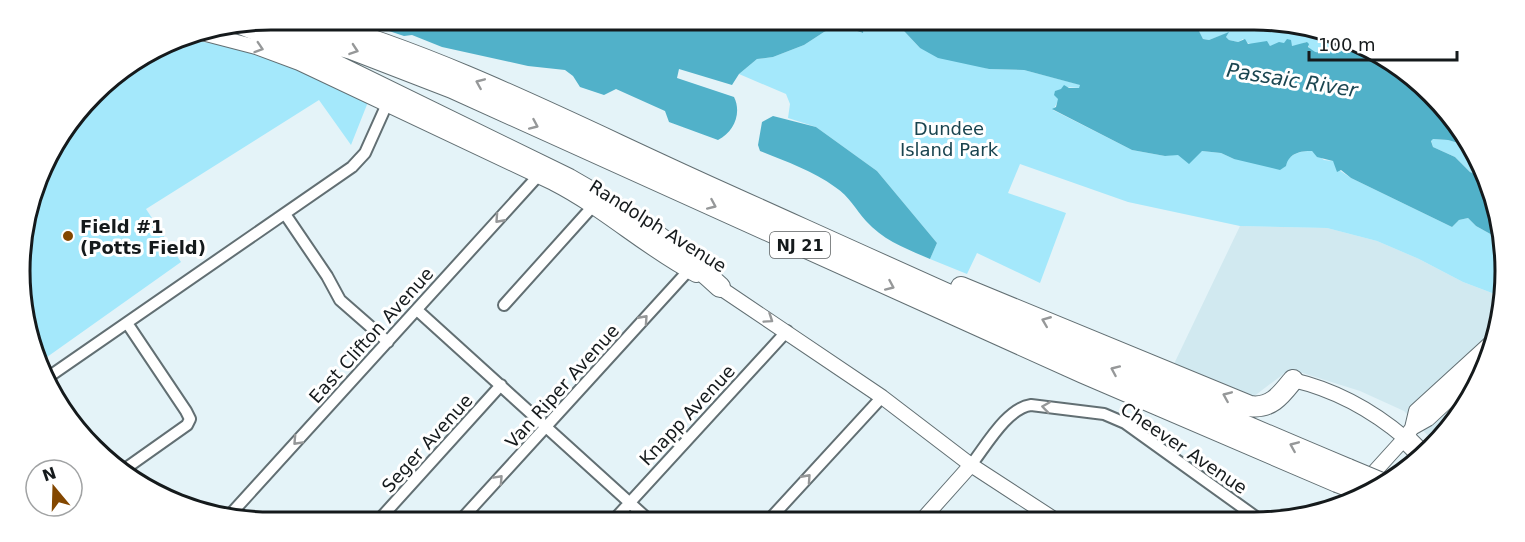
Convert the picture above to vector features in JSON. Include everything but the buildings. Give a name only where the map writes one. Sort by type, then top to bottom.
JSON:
[{"type":"highway","name":"NJ 21","points":[[286,30],[351,49],[452,88],[1083,373],[1343,475],[1372,481]]},
{"type":"highway","name":"NJ 21","points":[[343,30],[433,62],[1120,372],[1343,475],[1360,488]]},
{"type":"highway","points":[[257,31],[305,50],[569,179],[604,200],[680,253],[720,287]]},
{"type":"highway","points":[[714,189],[814,225],[1250,406],[1259,407],[1275,401],[1293,380]]},
{"type":"highway","points":[[1409,433],[1418,447]]},
{"type":"street","name":"Randolph Avenue","points":[[215,37],[276,54],[322,72],[538,176],[593,206],[688,271],[720,287],[787,332],[882,397],[971,465],[1041,512]]},
{"type":"street","points":[[53,374],[360,160],[387,104]]},
{"type":"street","name":"East Clifton Avenue","points":[[235,509],[538,176]]},
{"type":"street","points":[[504,305],[593,206]]},
{"type":"street","points":[[285,214],[327,276],[340,300],[388,342]]},
{"type":"street","name":"Van Riper Avenue","points":[[468,512],[688,271]]},
{"type":"street","points":[[417,310],[640,512]]},
{"type":"street","points":[[127,323],[190,419],[187,425],[129,466]]},
{"type":"street","name":"Knapp Avenue","points":[[621,512],[787,332]]},
{"type":"street","points":[[1409,433],[1416,411],[1481,352]]},
{"type":"street","points":[[1293,380],[1352,400],[1409,433]]},
{"type":"street","points":[[1360,487],[1409,433],[1428,419],[1468,382]]},
{"type":"street","name":"Seger Avenue","points":[[386,512],[501,385]]},
{"type":"street","points":[[776,512],[882,397]]},
{"type":"street","name":"Cheever Avenue","points":[[971,465],[1011,413],[1023,406],[1104,414],[1125,423],[1249,512]]},
{"type":"street","points":[[929,512],[971,465]]},
{"type":"shaded area","points":[[1240,226],[1327,228],[1377,241],[1419,259],[1463,282],[1494,294],[1487,333],[1477,363],[1463,392],[1429,436],[1404,411],[1360,391],[1290,369],[1253,397],[1173,366]]},
{"type":"green space","name":"Dundee Island Park","points":[[828,30],[853,30],[862,33],[862,30],[904,31],[920,48],[989,69],[1024,70],[1081,85],[1079,88],[1066,87],[1053,110],[1132,150],[1165,156],[1202,151],[1221,153],[1234,159],[1287,160],[1299,152],[1312,151],[1324,160],[1333,161],[1339,170],[1351,178],[1452,227],[1459,220],[1468,218],[1476,226],[1492,235],[1495,271],[1494,294],[1463,282],[1419,259],[1377,241],[1327,228],[1240,226],[1128,202],[1020,164],[1008,193],[1066,213],[1040,283],[977,253],[967,274],[930,259],[937,243],[877,171],[816,127],[788,118],[790,104],[786,94],[739,74],[757,59],[773,57],[804,45]]},
{"type":"green space","points":[[1194,30],[1285,32],[1316,38],[1345,48],[1333,55],[1325,50],[1320,53],[1312,52],[1306,42],[1292,46],[1290,43],[1270,46],[1267,42],[1251,44],[1243,39],[1238,42],[1229,40],[1226,37],[1228,33],[1209,40],[1203,39],[1199,31]]},
{"type":"green space","points":[[199,41],[226,46],[296,66],[368,102],[351,145],[319,100],[146,209],[181,262],[46,358],[38,333],[32,302],[30,271],[32,240],[38,209],[48,179],[62,150],[90,112],[112,90],[150,62]]},
{"type":"green space","points":[[1431,140],[1458,143],[1475,174],[1455,157],[1433,147]]},
{"type":"water","points":[[386,30],[828,30],[804,45],[773,57],[757,59],[739,74],[732,85],[679,69],[677,78],[734,97],[737,109],[735,122],[724,137],[718,140],[669,122],[665,111],[616,89],[604,95],[580,87],[573,76],[565,70],[528,66],[442,47],[412,35],[404,36]]},
{"type":"water","name":"Passaic River","points":[[899,30],[1194,30],[1199,31],[1203,39],[1209,40],[1229,32],[1226,37],[1229,40],[1238,42],[1245,39],[1248,44],[1267,41],[1270,46],[1279,42],[1284,43],[1287,39],[1291,40],[1292,46],[1307,42],[1308,47],[1318,52],[1325,49],[1333,54],[1346,48],[1374,62],[1401,80],[1445,124],[1458,143],[1433,139],[1431,141],[1433,147],[1455,157],[1475,174],[1487,209],[1492,235],[1476,226],[1468,218],[1459,220],[1452,227],[1351,178],[1341,170],[1337,172],[1333,161],[1317,157],[1312,151],[1299,152],[1292,156],[1286,166],[1280,170],[1234,159],[1221,153],[1202,151],[1189,164],[1178,155],[1165,156],[1132,150],[1052,109],[1056,107],[1058,99],[1054,95],[1055,91],[1064,85],[1069,88],[1079,88],[1080,85],[1024,70],[989,69],[938,58],[920,48],[904,31]]},
{"type":"water","points":[[773,116],[816,127],[877,171],[937,243],[930,259],[880,234],[845,195],[826,181],[760,151],[758,145],[762,122]]},
{"type":"place","name":"Field #1 (Potts Field)","points":[[68,236]]}]
